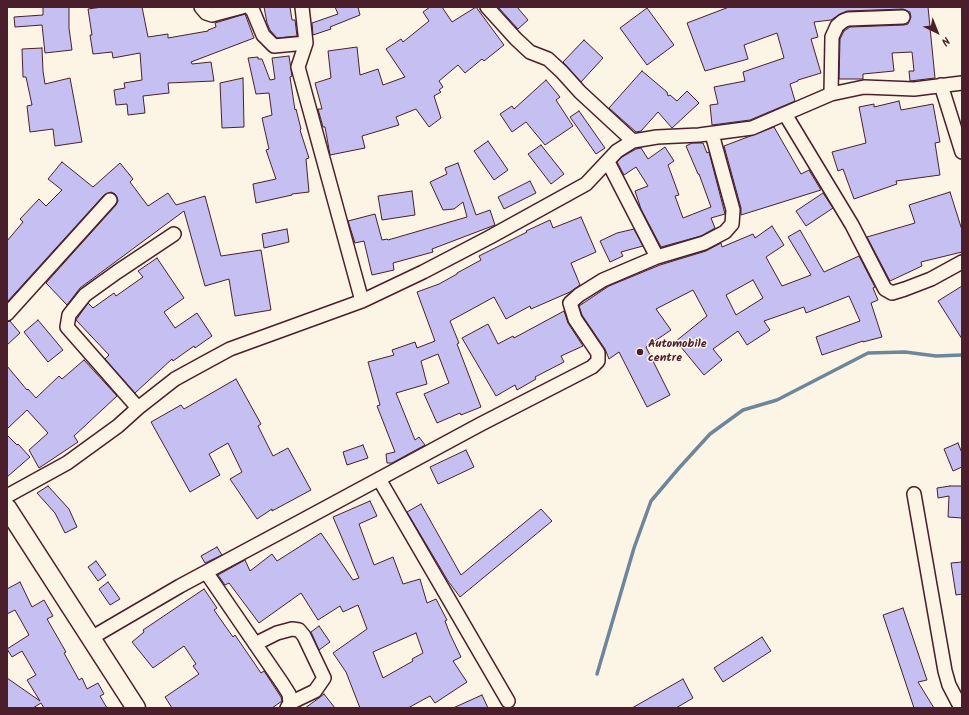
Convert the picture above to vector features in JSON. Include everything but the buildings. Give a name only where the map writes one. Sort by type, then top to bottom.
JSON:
[{"type":"street","points":[[201,7],[206,14],[212,15],[242,7]]},
{"type":"street","points":[[249,7],[253,11],[263,35],[274,46],[306,43]]},
{"type":"street","points":[[302,7],[306,43],[298,67],[362,301]]},
{"type":"street","points":[[487,7],[530,52],[548,59],[580,92],[633,141]]},
{"type":"street","points":[[831,94],[832,37],[837,26],[843,21],[848,20],[903,17]]},
{"type":"street","points":[[7,496],[67,463],[118,426],[175,379],[230,349],[362,301],[436,266],[586,184],[617,151],[633,141],[657,137],[712,134],[752,128],[831,94],[864,87],[914,89],[962,83]]},
{"type":"street","points":[[941,86],[962,152]]},
{"type":"street","points":[[785,114],[852,224],[885,289],[892,293],[905,289],[931,279],[962,262]]},
{"type":"street","points":[[91,638],[206,572],[481,424],[592,367],[598,361],[598,353],[575,319],[570,303],[579,295],[604,280],[657,257],[704,243],[725,232],[732,224],[733,210],[712,134]]},
{"type":"street","points":[[608,162],[657,257]]},
{"type":"street","points":[[7,314],[110,200]]},
{"type":"street","points":[[138,408],[67,327],[69,315],[85,295],[174,234]]},
{"type":"street","points":[[379,479],[508,701]]},
{"type":"street","points":[[914,494],[945,671],[949,685],[960,708]]},
{"type":"street","points":[[7,508],[136,708]]},
{"type":"street","points":[[206,572],[289,694],[288,705]]},
{"type":"street","points":[[255,644],[277,633],[292,629],[299,630],[304,636],[324,678],[315,691],[288,705]]},
{"type":"waterway","points":[[597,674],[634,548],[651,501],[710,434],[743,410],[777,400],[868,353],[905,352],[936,356],[962,355]]},
{"type":"place","name":"Automobile centre","points":[[640,352]]}]
